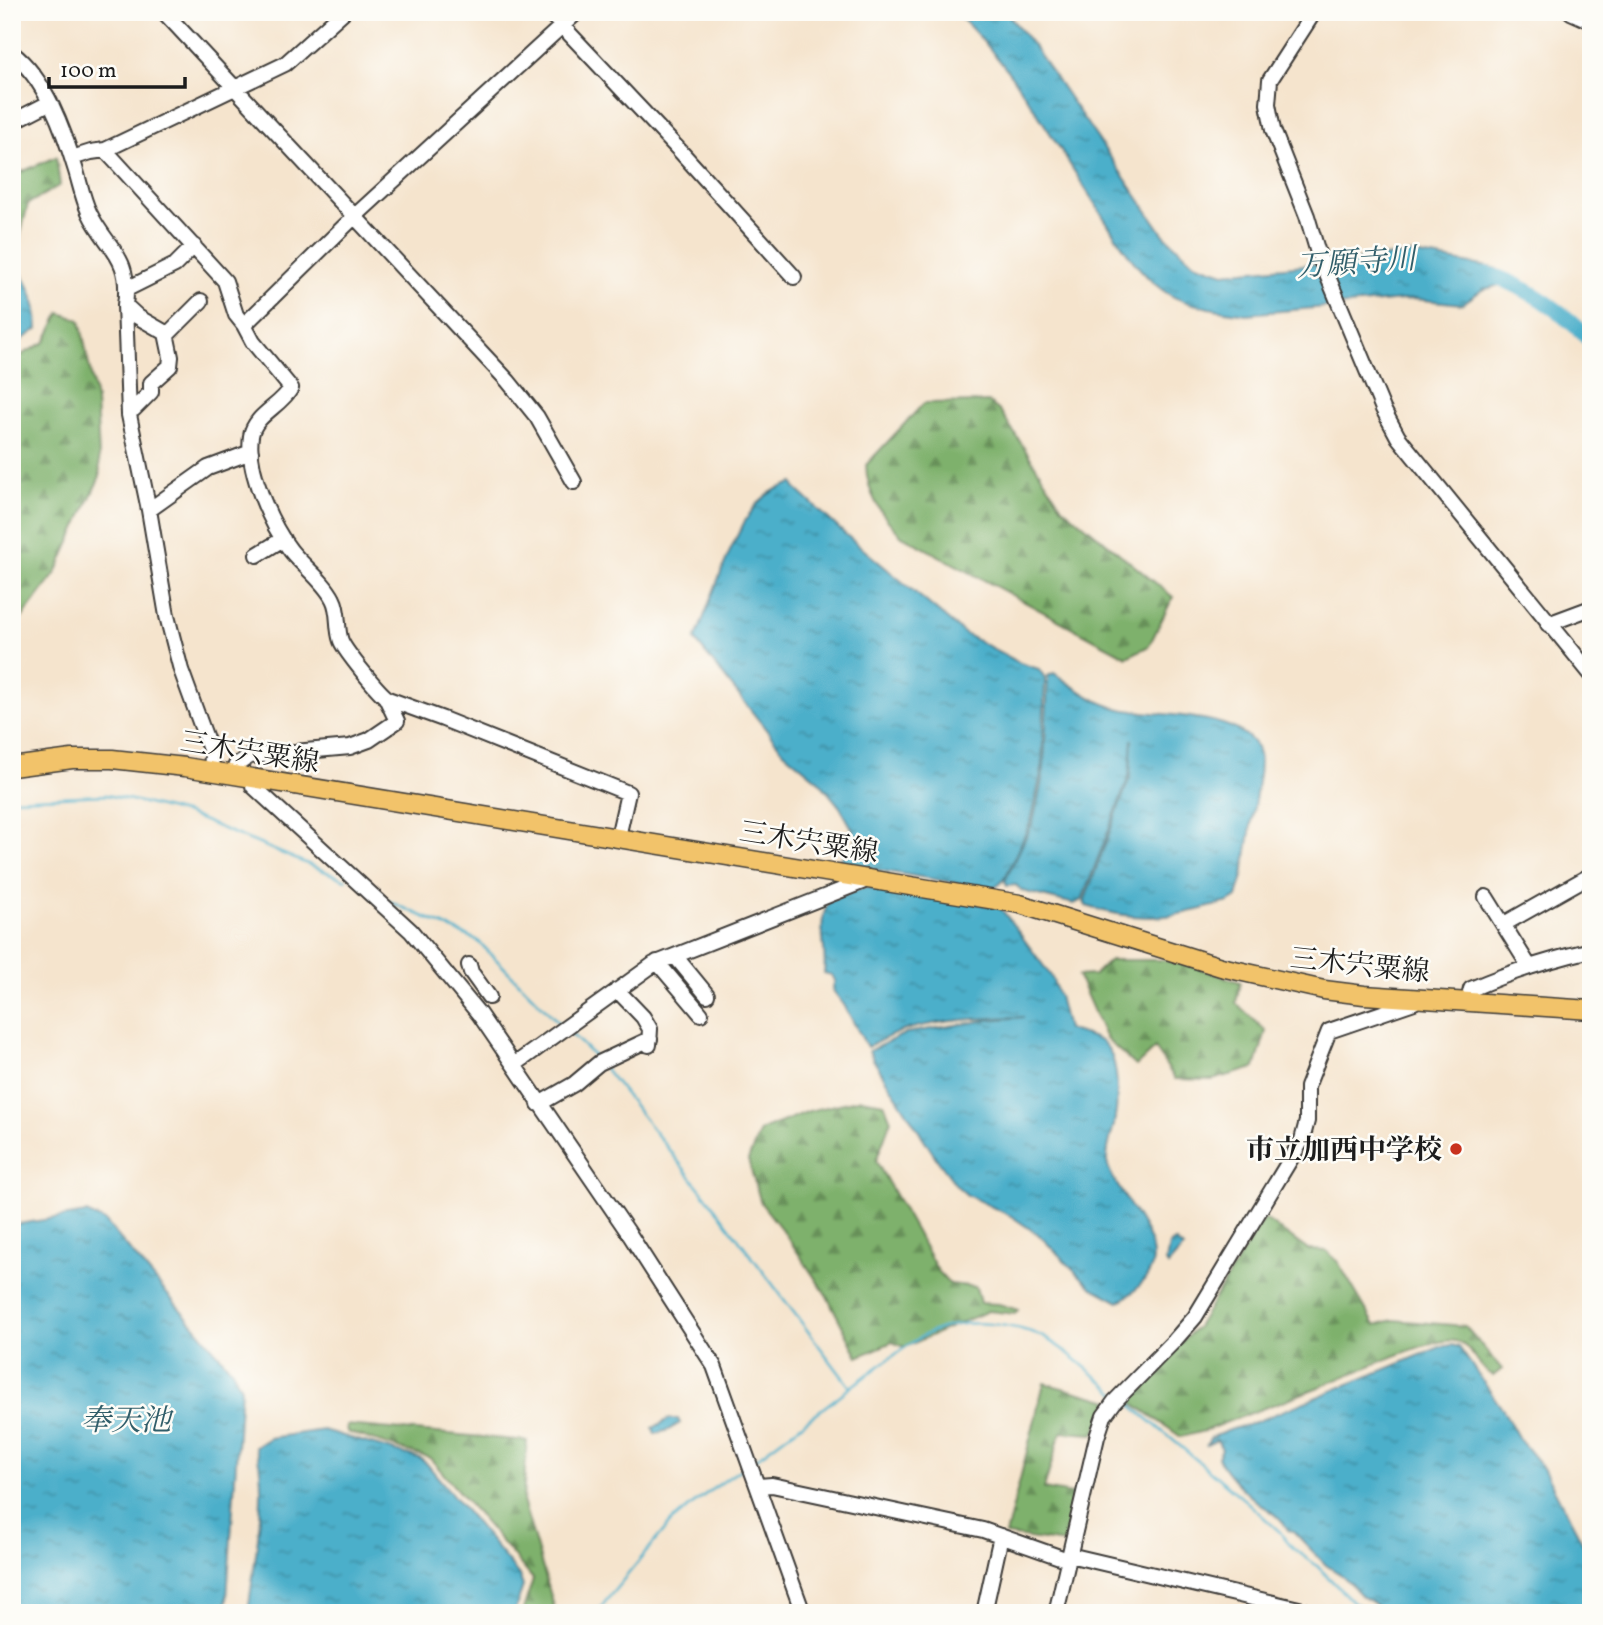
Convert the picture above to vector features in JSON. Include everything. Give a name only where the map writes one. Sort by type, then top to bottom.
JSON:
[{"type":"main road","name":"三木宍粟線","points":[[12,767],[72,760],[112,759],[211,771],[1020,904],[1273,981],[1364,995],[1591,1010]]},
{"type":"street","points":[[164,12],[530,408],[574,482]]},
{"type":"street","points":[[72,158],[105,150],[285,64],[343,12]]},
{"type":"street","points":[[549,12],[794,277]]},
{"type":"street","points":[[244,325],[355,216],[577,12]]},
{"type":"street","points":[[1314,12],[1270,80],[1268,104],[1273,130],[1322,261],[1383,409],[1398,436],[1591,674]]},
{"type":"street","points":[[1571,12],[1591,22]]},
{"type":"street","points":[[12,53],[36,76],[72,158],[89,213],[120,258],[127,289],[125,304],[128,411],[149,510],[167,616],[181,670],[212,755],[211,771]]},
{"type":"street","points":[[12,122],[49,103]]},
{"type":"street","points":[[105,150],[225,281],[236,315],[253,342],[291,388],[255,425],[251,435],[251,452],[261,493],[283,539],[334,600],[341,641],[386,698],[397,721],[369,740],[350,747],[250,756],[236,765],[232,775]]},
{"type":"street","points":[[127,289],[176,265],[194,246]]},
{"type":"street","points":[[167,335],[201,301]]},
{"type":"street","points":[[125,304],[138,317],[167,335],[171,357],[170,366],[151,383],[151,392],[134,410],[128,411]]},
{"type":"street","points":[[149,510],[208,468],[251,452]]},
{"type":"street","points":[[257,555],[283,539]]},
{"type":"street","points":[[1548,624],[1591,608]]},
{"type":"street","points":[[386,698],[628,793],[618,837]]},
{"type":"street","points":[[253,778],[253,786],[411,931],[473,1006],[605,1198],[714,1366],[803,1613]]},
{"type":"street","points":[[1504,924],[1591,875]]},
{"type":"street","points":[[514,1065],[657,962],[862,882],[867,877]]},
{"type":"street","points":[[1486,897],[1529,966]]},
{"type":"street","points":[[1468,1001],[1471,989],[1529,966],[1591,950]]},
{"type":"street","points":[[675,956],[707,995]]},
{"type":"street","points":[[657,962],[701,1014]]},
{"type":"street","points":[[453,983],[470,968],[493,995],[473,1006]]},
{"type":"street","points":[[539,1104],[587,1075],[599,1063],[649,1042],[650,1029],[643,1017],[617,990]]},
{"type":"street","points":[[1056,1613],[1104,1416],[1195,1317],[1302,1140],[1307,1121],[1307,1087],[1329,1031],[1414,1002],[1418,998]]},
{"type":"street","points":[[759,1486],[772,1485],[983,1530],[1069,1558],[1316,1613]]},
{"type":"street","points":[[984,1613],[1001,1536]]},
{"type":"green space","points":[[56,157],[60,185],[28,204],[15,257],[12,257],[12,176]]},
{"type":"green space","points":[[60,313],[80,320],[96,400],[100,476],[56,573],[12,631],[12,360],[45,342]]},
{"type":"green space","points":[[988,402],[1001,412],[1062,507],[1173,597],[1149,646],[1127,657],[902,536],[882,512],[872,495],[866,465],[924,403]]},
{"type":"green space","points":[[1110,960],[1163,960],[1186,964],[1240,982],[1236,1003],[1266,1031],[1255,1068],[1212,1080],[1175,1079],[1155,1048],[1136,1066],[1106,1039],[1078,976],[1094,975]]},
{"type":"green space","points":[[861,1099],[884,1103],[891,1120],[876,1161],[938,1271],[950,1284],[976,1287],[980,1303],[999,1304],[1018,1310],[1015,1314],[988,1311],[905,1347],[892,1342],[858,1357],[827,1296],[761,1203],[748,1160],[760,1131],[809,1111]]},
{"type":"green space","points":[[1264,1218],[1308,1250],[1327,1251],[1338,1262],[1375,1325],[1393,1320],[1465,1326],[1502,1369],[1493,1376],[1466,1347],[1455,1341],[1429,1344],[1204,1431],[1181,1437],[1126,1398],[1197,1327]]},
{"type":"green space","points":[[1044,1383],[1110,1401],[1094,1434],[1062,1432],[1059,1438],[1044,1489],[1078,1495],[1065,1543],[1006,1535]]},
{"type":"green space","points":[[346,1425],[527,1441],[523,1501],[556,1613],[522,1613],[533,1579],[430,1458],[347,1432]]},
{"type":"water","points":[[955,12],[1006,12],[1035,48],[1164,235],[1194,263],[1224,273],[1415,254],[1494,268],[1510,276],[1507,283],[1482,290],[1462,304],[1414,299],[1247,314],[1207,308],[1177,299],[1157,286],[1135,263],[1012,76]]},
{"type":"water","points":[[12,264],[19,270],[32,294],[38,329],[21,340],[12,341]]},
{"type":"water","points":[[793,483],[795,488],[845,534],[965,634],[1020,663],[1039,669],[1045,678],[1042,769],[1031,821],[1007,874],[993,889],[835,863],[855,846],[857,837],[840,807],[819,781],[784,752],[695,640],[732,547],[750,513],[768,495]]},
{"type":"water","points":[[1054,673],[1112,707],[1215,722],[1247,736],[1257,748],[1260,758],[1259,775],[1243,876],[1237,897],[1229,902],[1158,917],[1126,916],[1086,906],[1084,902],[1130,777],[1132,739],[1129,776],[1082,900],[1074,904],[1022,891],[1016,885],[1007,886],[1005,881],[1033,822],[1044,769],[1048,676]]},
{"type":"water","points":[[865,887],[1000,907],[1051,976],[1067,1029],[1098,1040],[1108,1049],[1115,1069],[1117,1093],[1107,1162],[1112,1177],[1148,1237],[1153,1263],[1148,1276],[1119,1302],[1091,1287],[1039,1235],[1011,1216],[967,1195],[957,1186],[874,1061],[869,1051],[906,1033],[1024,1017],[936,1023],[908,1029],[867,1047],[832,989],[835,981],[832,975],[824,973],[822,928],[829,901]]},
{"type":"water","name":"奉天池","points":[[86,1213],[105,1221],[232,1370],[241,1388],[226,1613],[12,1613],[12,1225]]},
{"type":"water","points":[[1175,1241],[1183,1248],[1168,1265],[1166,1262],[1169,1245]]},
{"type":"water","points":[[1440,1347],[1459,1347],[1503,1410],[1519,1439],[1543,1468],[1577,1532],[1591,1560],[1591,1613],[1389,1613],[1363,1597],[1293,1531],[1288,1530],[1277,1516],[1239,1485],[1218,1457],[1222,1449],[1217,1440],[1207,1445],[1210,1438],[1229,1430],[1248,1425]]},
{"type":"water","points":[[669,1419],[678,1419],[680,1423],[655,1434],[653,1428]]},
{"type":"water","points":[[323,1430],[419,1458],[427,1464],[519,1575],[523,1586],[514,1613],[248,1613],[261,1505],[261,1483],[255,1447],[269,1438]]},
{"type":"waterway","name":"万願寺川","points":[[1487,274],[1516,285],[1543,301],[1591,341]]},
{"type":"waterway","points":[[12,799],[106,795],[136,801],[187,814],[346,880]]},
{"type":"waterway","points":[[386,900],[477,940],[560,1024]]},
{"type":"waterway","points":[[568,1031],[596,1058]]},
{"type":"waterway","points":[[602,1065],[719,1213],[850,1387]]},
{"type":"waterway","points":[[754,1460],[912,1343],[931,1332],[955,1325],[993,1324],[1042,1336],[1064,1350],[1117,1394]]},
{"type":"waterway","points":[[1125,1400],[1247,1502],[1351,1600],[1371,1613]]},
{"type":"waterway","points":[[596,1613],[671,1522],[745,1466]]},
{"type":"place","name":"市立加西中学校","points":[[1456,1149]]}]
